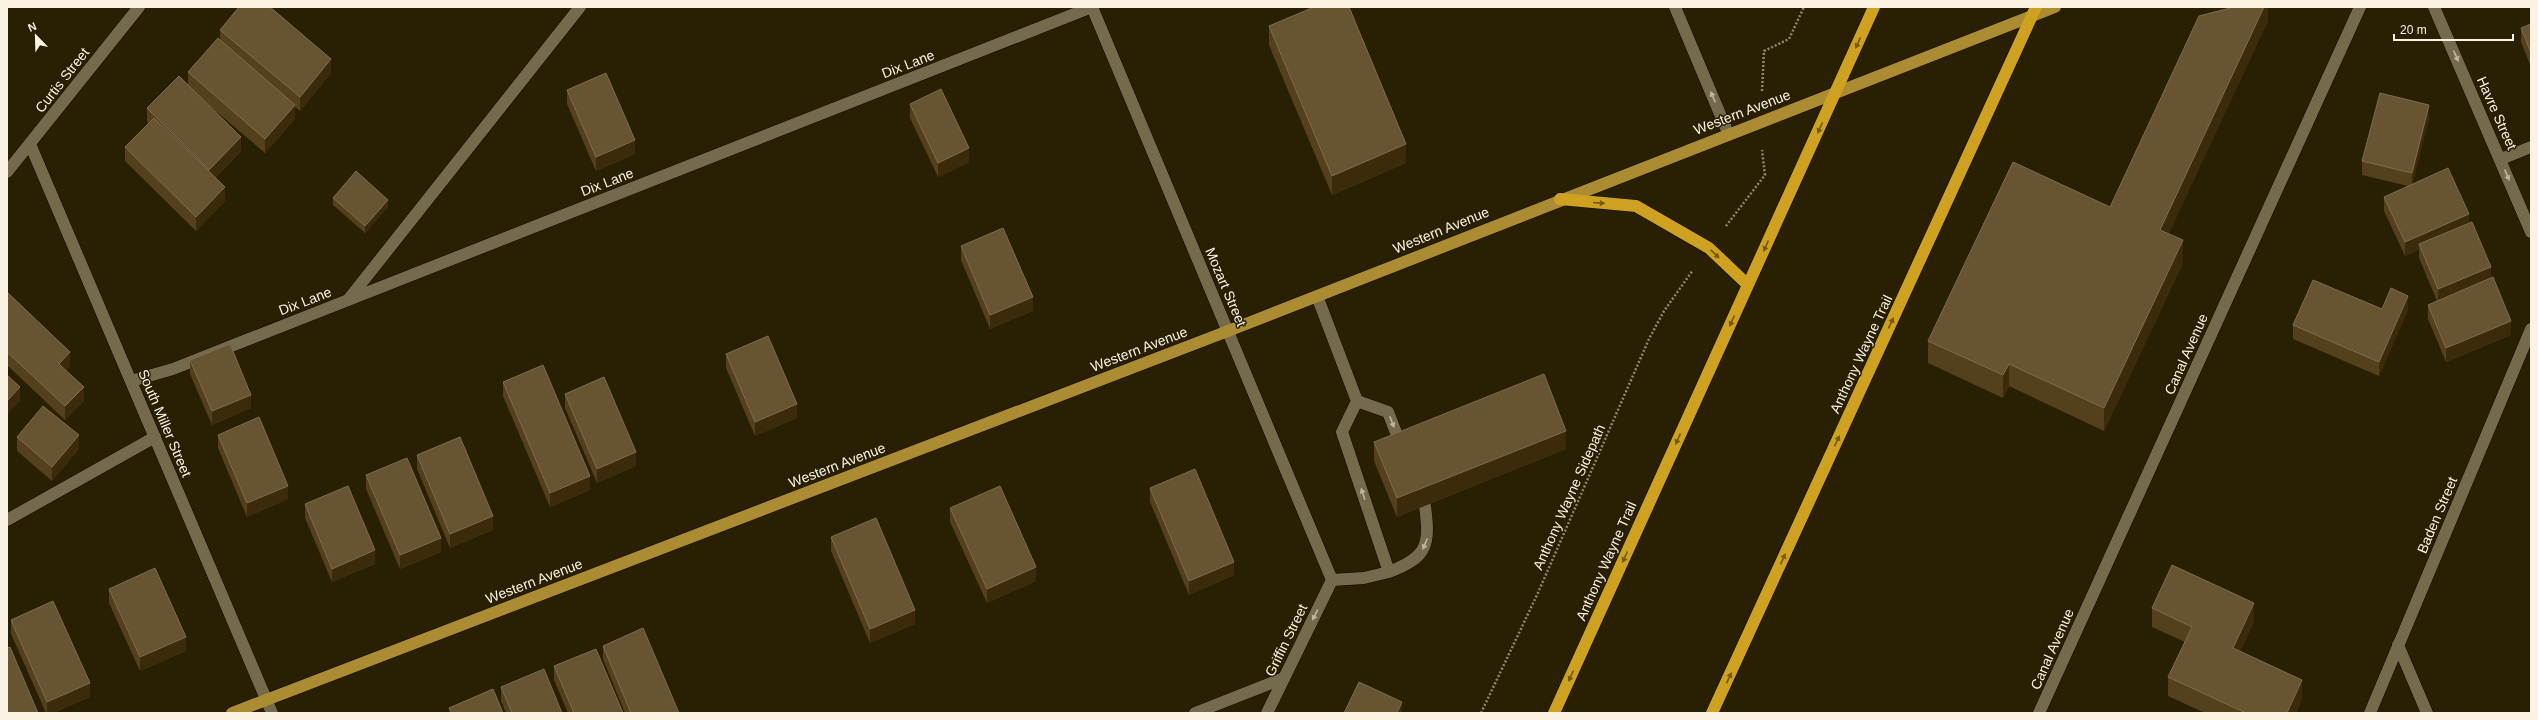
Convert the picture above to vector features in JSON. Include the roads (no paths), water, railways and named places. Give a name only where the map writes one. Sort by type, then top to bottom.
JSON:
[{"type":"highway","name":"Anthony Wayne Trail","points":[[1554,713],[1874,7]]},
{"type":"highway","name":"Anthony Wayne Trail","points":[[1712,713],[2033,12]]},
{"type":"highway","points":[[1560,199],[1636,206],[1709,248],[1748,285]]},
{"type":"main road","name":"Western Avenue","points":[[232,713],[1228,331],[1560,199],[1836,92],[2033,12],[2054,7]]},
{"type":"street","name":"Curtis Street","points":[[7,172],[139,7]]},
{"type":"street","points":[[348,300],[580,7]]},
{"type":"street","name":"Dix Lane","points":[[131,381],[173,369],[1092,7]]},
{"type":"street","name":"Mozart Street","points":[[1092,7],[1332,580]]},
{"type":"street","points":[[1675,7],[1728,133]]},
{"type":"street","name":"Canal Avenue","points":[[2039,713],[2360,7]]},
{"type":"street","name":"Havre Street","points":[[2434,7],[2501,159],[2531,232]]},
{"type":"street","name":"South Miller Street","points":[[30,144],[272,713]]},
{"type":"street","points":[[2501,159],[2531,147]]},
{"type":"street","points":[[1317,296],[1357,401],[1342,432],[1389,572]]},
{"type":"street","name":"Baden Street","points":[[2370,713],[2531,329]]},
{"type":"street","points":[[1357,401],[1388,412],[1402,450]]},
{"type":"street","points":[[7,520],[155,436]]},
{"type":"street","points":[[1332,580],[1364,578],[1389,572],[1410,564],[1420,554],[1428,534],[1426,506]]},
{"type":"street","name":"Griffin Street","points":[[1267,713],[1332,580]]},
{"type":"street","points":[[2398,646],[2427,713]]},
{"type":"street","points":[[1195,713],[1284,678]]}]
